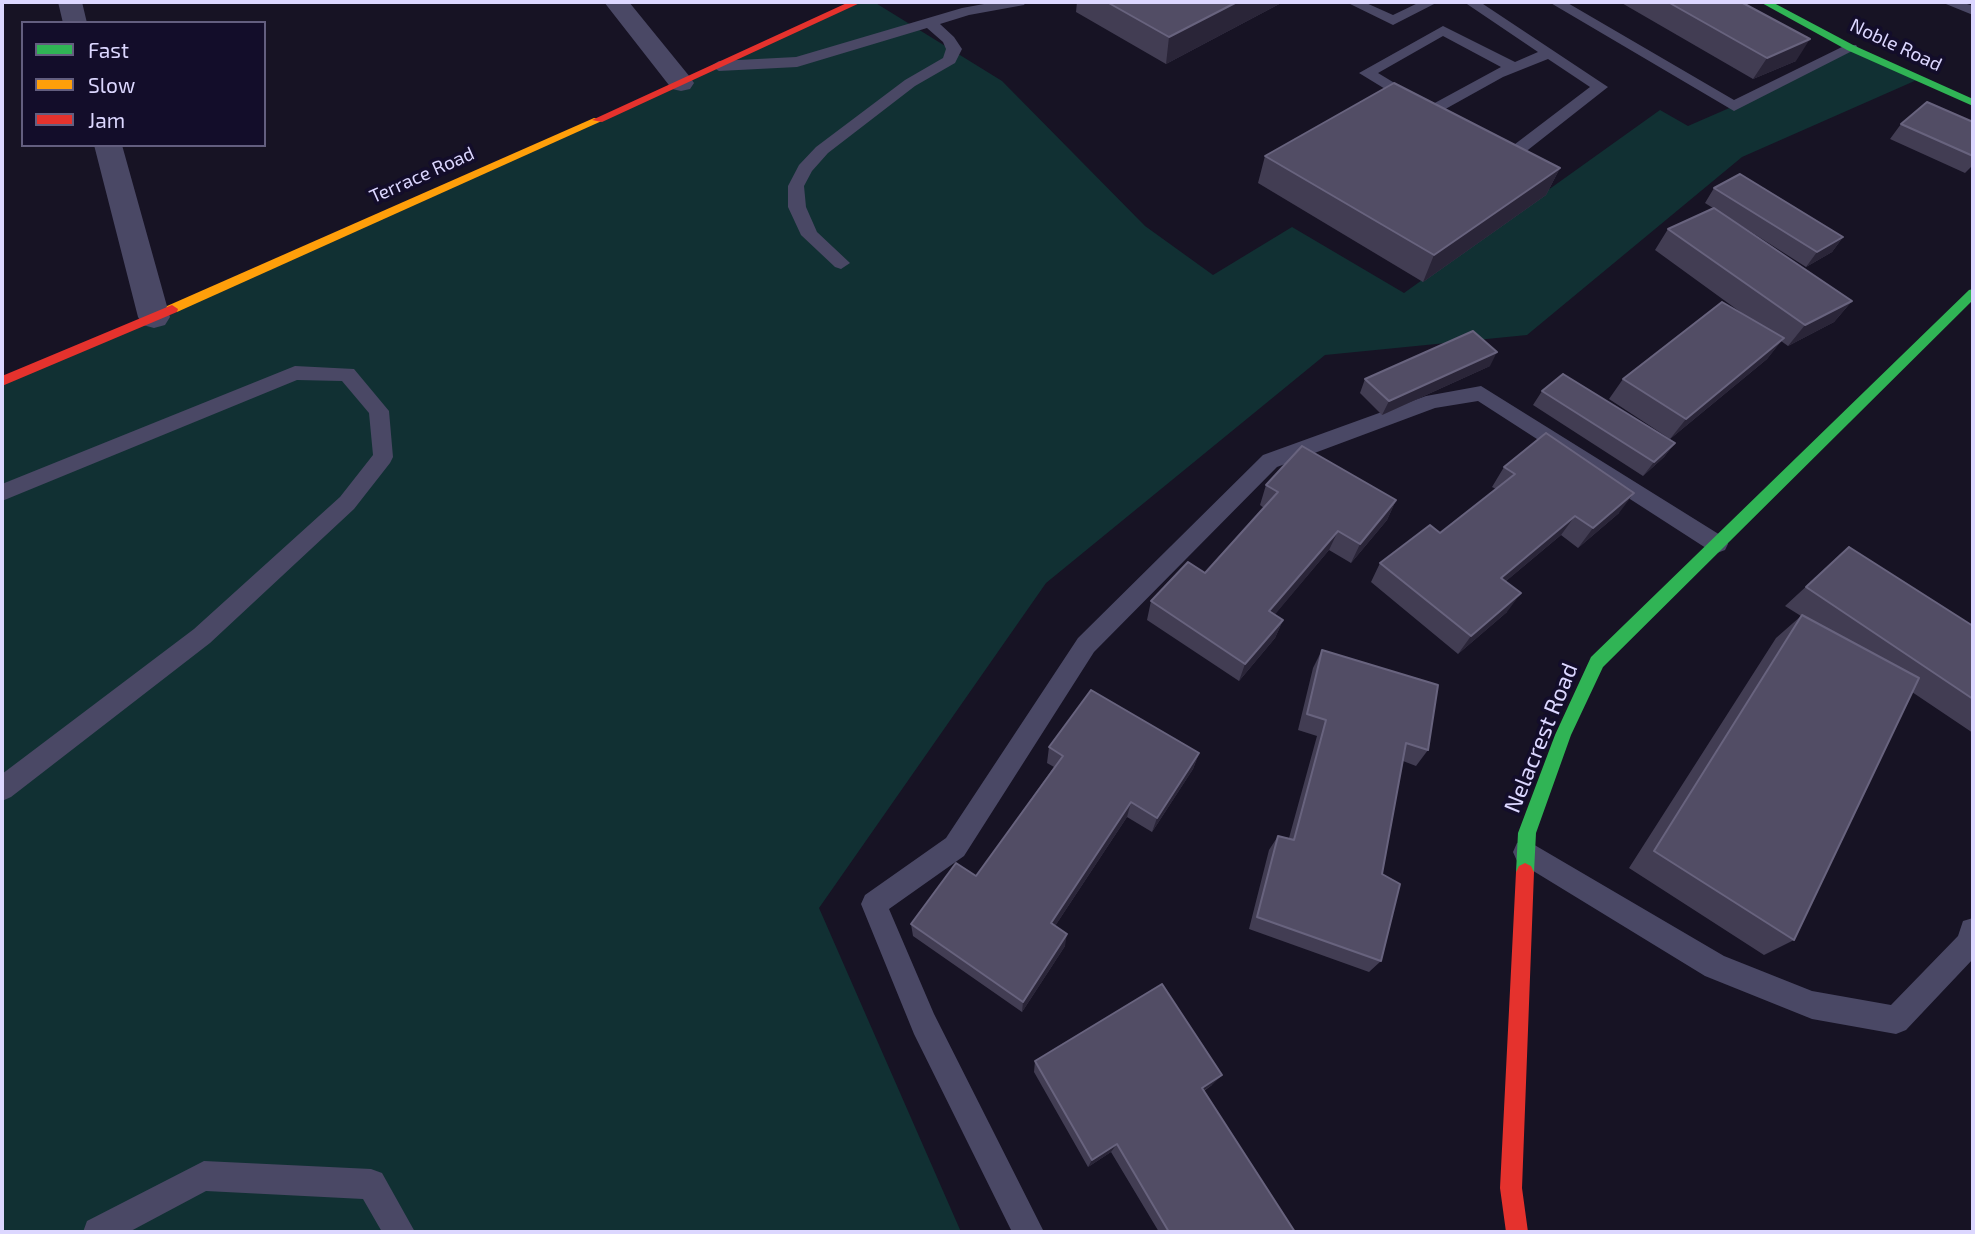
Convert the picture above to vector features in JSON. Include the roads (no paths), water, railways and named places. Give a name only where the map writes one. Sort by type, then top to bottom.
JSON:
[{"type":"street","points":[[70,2],[75,21]]},
{"type":"street","points":[[617,2],[681,83]]},
{"type":"street","name":"Terrace Road","points":[[2,380],[154,317],[857,2]]},
{"type":"street","name":"Noble Road","points":[[1765,2],[1851,48],[1973,103]]},
{"type":"street","points":[[109,147],[154,317]]},
{"type":"street","name":"Nelacrest Road","points":[[1517,1232],[1511,1188],[1527,833],[1563,735],[1597,662],[1973,293]]},
{"type":"lane","points":[[719,66],[797,62],[967,11],[1019,2]]},
{"type":"lane","points":[[1353,2],[1393,21],[1431,2]]},
{"type":"lane","points":[[1471,2],[1600,87],[1499,164],[1479,152]]},
{"type":"lane","points":[[1556,2],[1734,106],[1851,48]]},
{"type":"lane","points":[[1948,2],[1973,11]]},
{"type":"lane","points":[[841,263],[810,235],[797,206],[796,186],[805,169],[822,150],[910,83],[950,60],[954,49],[949,40],[930,23]]},
{"type":"lane","points":[[1437,129],[1431,112],[1367,73],[1443,30],[1514,68]]},
{"type":"lane","points":[[1431,112],[1549,52]]},
{"type":"lane","points":[[2,493],[295,373],[347,374],[379,411],[383,457],[347,503],[202,636],[2,789]]},
{"type":"lane","points":[[1028,1232],[925,1024],[873,904],[955,847],[1086,645],[1260,470],[1270,461],[1433,401],[1481,393],[1717,544]]},
{"type":"lane","points":[[1526,852],[1715,966],[1812,1005],[1896,1020],[1969,944],[1973,931]]},
{"type":"lane","points":[[98,1232],[204,1176],[371,1185],[399,1232]]}]
